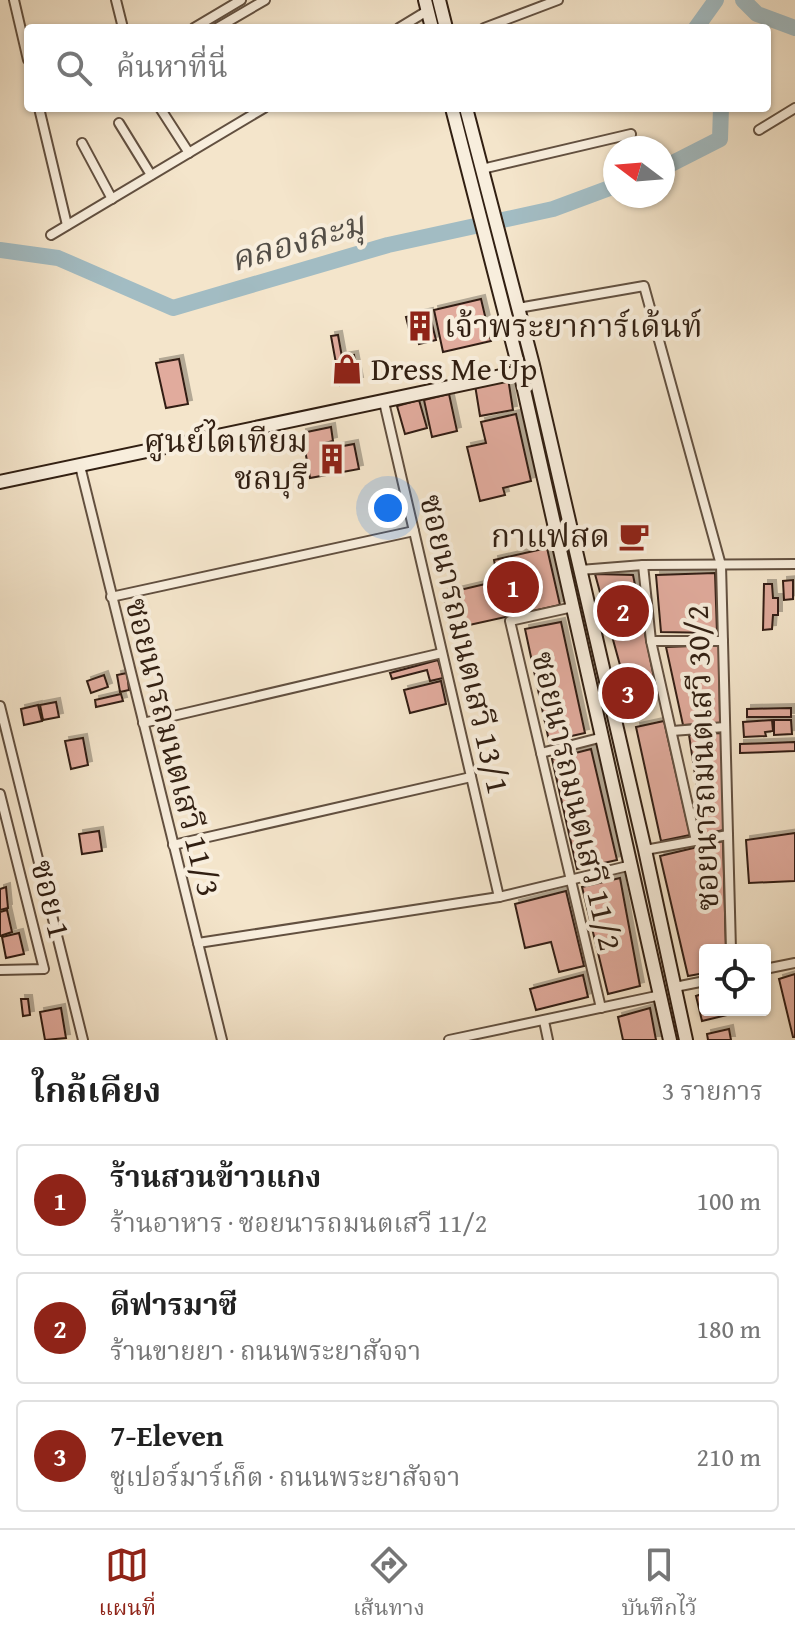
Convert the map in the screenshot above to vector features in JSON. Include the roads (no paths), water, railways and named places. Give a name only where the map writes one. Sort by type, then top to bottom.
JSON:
[{"type":"main road","points":[[439,0],[445,24]]},
{"type":"main road","points":[[453,112],[520,372],[670,1040]]},
{"type":"main road","points":[[467,112],[518,308],[580,570],[686,1040]]},
{"type":"main road","points":[[0,482],[520,372]]},
{"type":"main road","points":[[657,979],[674,981]]},
{"type":"main road","points":[[665,1013],[680,1010]]},
{"type":"street","points":[[14,0],[24,43]]},
{"type":"street","points":[[116,0],[122,24]]},
{"type":"street","points":[[201,24],[241,0]]},
{"type":"street","points":[[224,24],[265,0]]},
{"type":"street","points":[[495,24],[558,0]]},
{"type":"street","points":[[404,24],[426,5]]},
{"type":"street","points":[[221,12],[227,22]]},
{"type":"street","points":[[759,130],[795,108]]},
{"type":"street","points":[[40,112],[67,225]]},
{"type":"street","points":[[163,112],[189,153]]},
{"type":"street","points":[[51,235],[257,112]]},
{"type":"street","points":[[119,123],[151,175]]},
{"type":"street","points":[[482,169],[631,134]]},
{"type":"street","points":[[82,143],[112,199]]},
{"type":"street","name":"ซอยนารถมนตเสวี 30/2","points":[[518,308],[644,286],[721,565],[731,944]]},
{"type":"street","name":"ซอยนารถมนตเสวี 13/1","points":[[384,402],[499,897]]},
{"type":"street","name":"ซอยนารถมนตเสวี 11/3","points":[[80,466],[222,1040]]},
{"type":"street","points":[[111,597],[414,531]]},
{"type":"street","points":[[580,570],[643,565],[795,564]]},
{"type":"street","points":[[643,565],[651,641],[696,841]]},
{"type":"street","name":"ซอยนารถมนตเสวี 11/2","points":[[573,607],[510,621],[601,1008]]},
{"type":"street","points":[[651,641],[723,641]]},
{"type":"street","points":[[143,723],[442,653]]},
{"type":"street","points":[[0,706],[83,1040]]},
{"type":"street","points":[[672,731],[725,727]]},
{"type":"street","points":[[541,753],[603,737]]},
{"type":"street","points":[[173,845],[471,777]]},
{"type":"street","name":"ซอย 1","points":[[0,794],[44,969],[0,970]]},
{"type":"street","points":[[645,850],[728,835]]},
{"type":"street","points":[[198,943],[499,897],[632,865]]},
{"type":"street","points":[[771,968],[795,963]]},
{"type":"street","points":[[674,981],[699,981]]},
{"type":"street","points":[[449,1040],[661,995]]},
{"type":"street","points":[[544,1021],[548,1040]]},
{"type":"waterway","name":"คลองละมุ","points":[[699,24],[716,0]]},
{"type":"waterway","name":"คลองละมุ","points":[[743,0],[757,14],[795,28]]},
{"type":"waterway","name":"คลองละมุ","points":[[675,162],[720,139],[721,112]]},
{"type":"waterway","name":"คลองละมุ","points":[[0,250],[58,258],[173,308],[388,245],[553,209],[603,190]]},
{"type":"place","name":"เจ้าพระยาการ์เด้นท์","points":[[420,326]]},
{"type":"place","name":"Dress Me Up","points":[[347,369]]},
{"type":"place","name":"ศูนย์ไตเทียม ชลบุรี","points":[[332,459]]},
{"type":"place","name":"กาแฟสด","points":[[634,536]]},
{"type":"place","name":"ร้านสวนข้าวแกง","points":[[513,587]]},
{"type":"place","name":"ดีฟารมาซี","points":[[623,611]]},
{"type":"place","name":"7-Eleven","points":[[628,693]]}]
